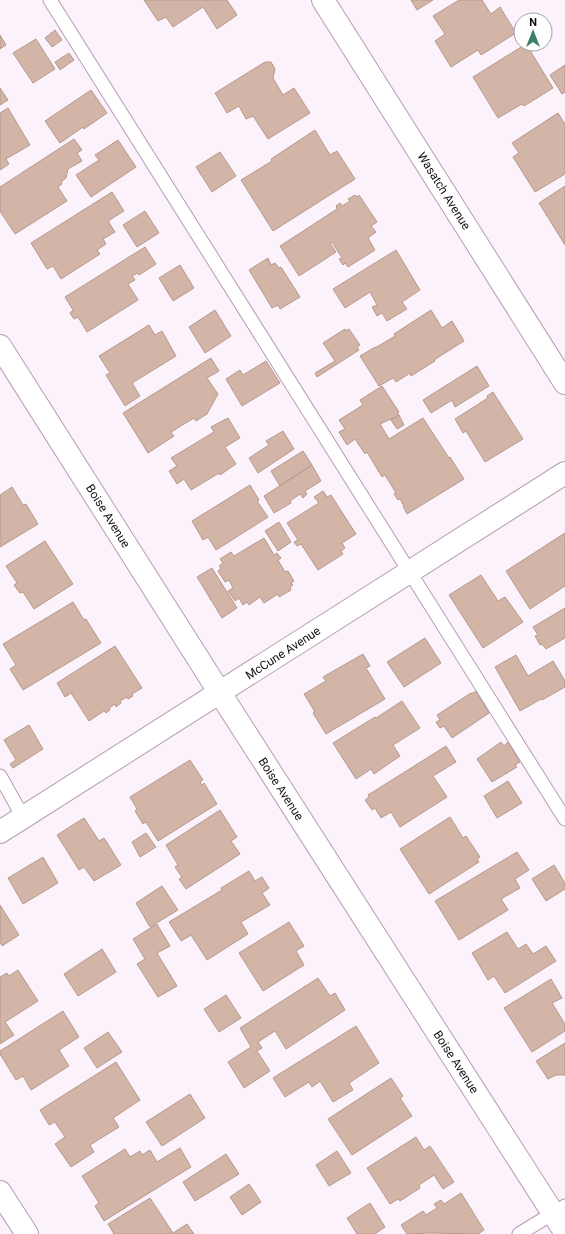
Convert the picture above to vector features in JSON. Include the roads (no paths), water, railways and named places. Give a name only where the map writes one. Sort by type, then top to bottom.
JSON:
[{"type":"street","name":"Wasatch Avenue","points":[[323,0],[565,383]]},
{"type":"street","name":"Boise Avenue","points":[[0,346],[220,693],[559,1209],[565,1232]]},
{"type":"street","name":"McCune Avenue","points":[[0,832],[565,473]]},
{"type":"street","points":[[0,1192],[27,1234]]},
{"type":"lane","points":[[50,0],[565,819]]},
{"type":"lane","points":[[0,776],[23,817]]},
{"type":"lane","points":[[519,1234],[559,1209]]}]
